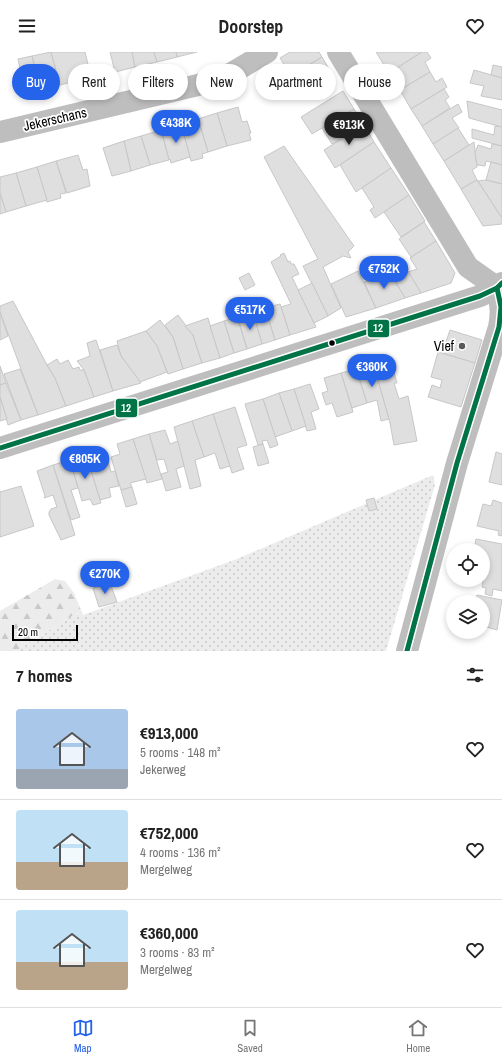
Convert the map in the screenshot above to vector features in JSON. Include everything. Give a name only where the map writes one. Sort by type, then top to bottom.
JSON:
[{"type":"street","name":"Jekerschans","points":[[2,125],[198,85],[232,73],[268,52]]},
{"type":"street","points":[[338,52],[468,267],[500,287]]},
{"type":"street","points":[[0,448],[462,302],[500,287]]},
{"type":"street","points":[[407,651],[457,463],[499,327],[501,315],[500,287]]},
{"type":"green space","points":[[433,475],[435,485],[386,651],[16,651],[77,613],[83,615],[237,559]]},
{"type":"green space","points":[[55,579],[65,581],[74,593],[83,615],[77,613],[16,651],[0,651],[0,611]]},
{"type":"building","points":[[51,52],[54,64],[34,64],[32,56]]},
{"type":"building","points":[[51,52],[85,52],[88,64],[68,64],[68,83],[60,85],[60,64],[54,64]]},
{"type":"building","points":[[110,52],[132,52],[134,64],[128,64],[128,69],[120,71],[120,64],[113,64]]},
{"type":"building","points":[[132,52],[154,52],[157,62],[148,64],[134,64]]},
{"type":"building","points":[[154,52],[176,52],[177,57],[157,62]]},
{"type":"building","points":[[176,52],[197,52],[177,57]]},
{"type":"building","points":[[290,52],[319,52],[322,57],[311,64],[284,64],[280,58]]},
{"type":"building","points":[[376,52],[422,52],[403,64],[383,64]]},
{"type":"building","points":[[422,52],[427,52],[431,58],[425,62],[430,72],[405,87],[405,64],[403,64]]},
{"type":"building","points":[[32,56],[34,64],[19,64],[18,59]]},
{"type":"building","points":[[322,57],[326,64],[311,64]]},
{"type":"building","points":[[493,65],[502,67],[502,78],[491,75]]},
{"type":"building","points":[[474,70],[502,78],[502,100],[481,96],[484,86],[470,83]]},
{"type":"building","points":[[430,72],[436,82],[442,78],[447,87],[411,109],[405,99],[405,87]]},
{"type":"building","points":[[444,89],[449,97],[445,100],[450,108],[422,126],[411,109]]},
{"type":"building","points":[[343,91],[344,100],[348,100],[354,109],[312,134],[301,117],[328,100],[336,100],[336,95]]},
{"type":"building","points":[[467,101],[502,110],[502,127],[469,118]]},
{"type":"building","points":[[458,104],[462,112],[452,118],[459,128],[433,144],[422,126]]},
{"type":"building","points":[[238,107],[242,122],[247,121],[251,133],[249,133],[251,140],[227,146],[217,113]]},
{"type":"building","points":[[354,109],[364,125],[332,144],[322,128]]},
{"type":"building","points":[[217,113],[227,146],[208,152],[198,119]]},
{"type":"building","points":[[198,119],[208,152],[202,154],[203,158],[191,161],[181,124]]},
{"type":"building","points":[[181,124],[190,157],[171,163],[161,130]]},
{"type":"building","points":[[364,125],[374,142],[335,168],[324,150]]},
{"type":"building","points":[[495,126],[502,127],[502,146],[472,138],[472,129],[494,135]]},
{"type":"building","points":[[458,128],[469,145],[444,161],[433,144]]},
{"type":"building","points":[[161,130],[169,160],[150,165],[141,136]]},
{"type":"building","points":[[141,136],[150,165],[131,171],[124,141]]},
{"type":"building","points":[[124,141],[131,171],[112,176],[103,148]]},
{"type":"building","points":[[374,142],[391,168],[356,192],[340,165]]},
{"type":"building","points":[[474,142],[477,167],[472,170],[477,180],[461,189],[444,161]]},
{"type":"building","points":[[492,144],[502,146],[502,165],[486,161],[485,166],[477,165],[475,153],[478,145],[491,149]]},
{"type":"building","points":[[284,146],[354,246],[348,252],[351,258],[343,256],[323,267],[341,308],[328,316],[303,266],[318,259],[264,157]]},
{"type":"building","points":[[78,155],[83,170],[87,169],[90,186],[67,193],[56,161]]},
{"type":"building","points":[[56,161],[66,193],[60,194],[61,198],[47,202],[37,167]]},
{"type":"building","points":[[491,162],[502,165],[502,184],[486,180]]},
{"type":"building","points":[[37,167],[47,200],[26,206],[16,173]]},
{"type":"building","points":[[391,168],[409,195],[375,218],[370,210],[374,207],[362,188]]},
{"type":"building","points":[[16,173],[26,206],[6,212],[0,193],[0,177]]},
{"type":"building","points":[[477,180],[502,218],[502,224],[483,226],[461,189]]},
{"type":"building","points":[[486,180],[502,184],[502,218],[478,181]]},
{"type":"building","points":[[0,193],[6,212],[0,214]]},
{"type":"building","points":[[409,195],[425,221],[401,237],[384,212]]},
{"type":"building","points":[[424,222],[436,241],[411,257],[399,239]]},
{"type":"building","points":[[436,241],[455,273],[451,283],[421,293],[408,272],[417,269],[410,258]]},
{"type":"building","points":[[284,253],[288,262],[290,261],[291,264],[294,264],[299,274],[292,277],[316,327],[290,335],[281,307],[291,304],[271,262]]},
{"type":"building","points":[[406,268],[421,293],[405,298],[390,273]]},
{"type":"building","points":[[358,271],[376,308],[346,317],[331,284]]},
{"type":"building","points":[[249,273],[255,285],[245,290],[239,278]]},
{"type":"building","points":[[390,273],[405,298],[376,308],[364,282]]},
{"type":"building","points":[[312,283],[328,316],[314,323],[298,290]]},
{"type":"building","points":[[13,301],[55,378],[66,406],[38,415],[0,312],[0,306]]},
{"type":"building","points":[[280,304],[290,335],[275,340],[265,308]]},
{"type":"building","points":[[265,308],[275,340],[262,344],[253,312]]},
{"type":"building","points":[[0,312],[8,336],[0,340]]},
{"type":"building","points":[[253,313],[262,344],[247,349],[238,318]]},
{"type":"building","points":[[178,315],[193,335],[202,363],[183,369],[173,337],[165,325]]},
{"type":"building","points":[[237,317],[247,349],[234,353],[224,321]]},
{"type":"building","points":[[208,318],[220,358],[202,363],[193,335],[185,326]]},
{"type":"building","points":[[160,320],[173,337],[183,369],[168,374],[157,346],[146,331]]},
{"type":"building","points":[[224,321],[234,353],[220,358],[210,326]]},
{"type":"building","name":"Vief","points":[[450,330],[482,340],[475,363],[442,353]]},
{"type":"building","points":[[146,331],[157,346],[167,372],[140,382],[121,356],[117,341]]},
{"type":"building","points":[[96,340],[113,391],[94,397],[84,370],[77,361],[90,356],[87,343]]},
{"type":"building","points":[[117,345],[121,356],[141,383],[113,391],[100,350]]},
{"type":"building","points":[[438,352],[475,363],[461,407],[428,397],[432,385],[440,388],[442,380],[431,377]]},
{"type":"building","points":[[390,358],[397,383],[394,383],[399,399],[408,396],[417,441],[394,445],[390,423],[373,363]]},
{"type":"building","points":[[57,359],[60,364],[68,360],[73,369],[79,367],[80,370],[84,370],[94,397],[66,406],[55,378],[47,365]]},
{"type":"building","points":[[373,363],[389,419],[381,421],[377,400],[367,403],[356,369]]},
{"type":"building","points":[[0,366],[6,383],[0,385]]},
{"type":"building","points":[[20,369],[38,415],[21,420],[4,374]]},
{"type":"building","points":[[356,369],[367,403],[352,408],[341,373]]},
{"type":"building","points":[[341,373],[353,412],[337,417],[332,403],[326,405],[322,393],[328,391],[324,378]]},
{"type":"building","points":[[6,383],[21,420],[8,425],[0,397],[0,385]]},
{"type":"building","points":[[310,384],[319,409],[311,412],[316,429],[307,431],[294,389]]},
{"type":"building","points":[[294,389],[306,426],[292,431],[279,393]]},
{"type":"building","points":[[279,393],[292,431],[275,437],[263,399]]},
{"type":"building","points":[[0,397],[7,419],[0,421]]},
{"type":"building","points":[[263,399],[278,445],[270,448],[267,440],[262,441],[263,444],[258,445],[245,404]]},
{"type":"building","points":[[235,407],[247,445],[237,448],[244,469],[232,473],[213,414]]},
{"type":"building","points":[[213,414],[230,466],[220,469],[215,453],[204,457],[192,421]]},
{"type":"building","points":[[192,421],[204,457],[195,460],[201,486],[190,489],[174,427]]},
{"type":"building","points":[[165,430],[170,444],[178,441],[184,466],[176,469],[181,487],[166,491],[161,474],[168,472],[164,459],[157,460],[149,434]]},
{"type":"building","points":[[149,434],[162,479],[147,483],[133,439]]},
{"type":"building","points":[[133,439],[146,479],[130,483],[132,487],[121,490],[111,457],[120,454],[117,444]]},
{"type":"building","points":[[263,444],[269,463],[258,466],[253,447]]},
{"type":"building","points":[[104,449],[111,472],[115,471],[119,486],[109,488],[111,497],[100,500],[86,455]]},
{"type":"building","points":[[496,452],[502,454],[502,485],[489,482]]},
{"type":"building","points":[[86,455],[101,503],[93,505],[90,499],[82,501],[70,460]]},
{"type":"building","points":[[70,460],[78,488],[71,490],[80,517],[71,520],[53,465]]},
{"type":"building","points":[[53,465],[75,535],[61,540],[49,515],[51,509],[57,507],[53,495],[44,498],[45,496],[37,471]]},
{"type":"building","points":[[21,486],[34,526],[0,537],[0,492]]},
{"type":"building","points":[[132,487],[137,504],[126,507],[121,490]]},
{"type":"building","points":[[374,498],[377,509],[369,511],[366,500]]},
{"type":"building","points":[[493,500],[502,503],[502,536],[498,535],[499,531],[477,526],[483,504],[491,506]]},
{"type":"building","points":[[476,539],[502,544],[502,591],[493,589],[492,596],[485,594],[486,588],[482,587],[490,587],[490,543],[475,543]]},
{"type":"building","points":[[110,583],[117,602],[99,607],[93,588]]},
{"type":"building","points":[[490,598],[502,600],[497,630],[490,628]]},
{"type":"transit line","name":"12","points":[[0,448],[480,296],[497,288],[502,283]]},
{"type":"transit line","name":"12","points":[[407,651],[457,463],[499,327],[501,307],[497,288]]},
{"type":"place","name":"Vief","points":[[462,346]]}]
